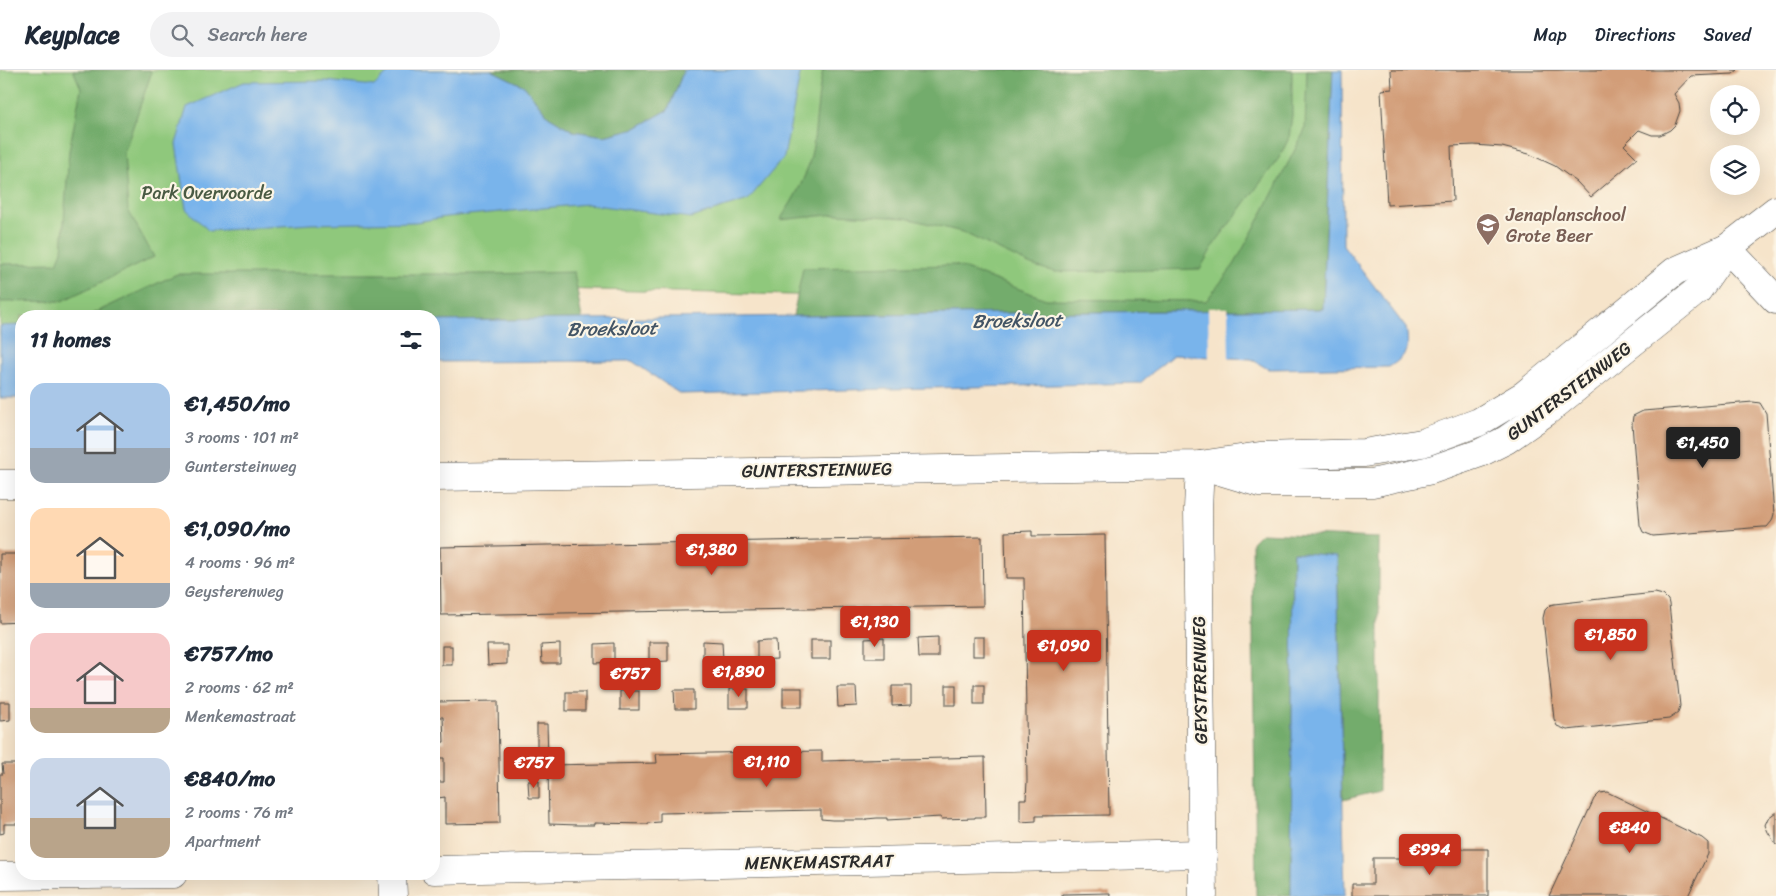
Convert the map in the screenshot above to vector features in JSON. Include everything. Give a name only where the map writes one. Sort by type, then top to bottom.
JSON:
[{"type":"street","name":"GUNTERSTEINWEG","points":[[440,477],[1200,465],[1260,483],[1372,483],[1431,470],[1480,453],[1506,440],[1546,412],[1698,290],[1727,248],[1776,210]]},
{"type":"street","points":[[1727,248],[1776,300]]},
{"type":"street","name":"GEYSTERENWEG","points":[[1200,465],[1198,509],[1203,896]]},
{"type":"street","points":[[0,484],[15,484]]},
{"type":"street","name":"MENKEMASTRAAT","points":[[440,870],[1203,854]]},
{"type":"street","points":[[0,876],[15,876]]},
{"type":"street","points":[[392,880],[393,896]]},
{"type":"green space","name":"Park Overvoorde","points":[[0,70],[1330,70],[1260,311],[792,295],[439,286],[266,310],[15,310],[15,334],[0,335]]},
{"type":"green space","points":[[73,70],[150,70],[151,74],[124,153],[128,210],[154,257],[62,301],[0,302],[0,264],[57,263],[62,251],[69,151],[81,88]]},
{"type":"green space","points":[[491,70],[684,70],[668,110],[636,128],[604,136],[573,131],[548,116],[524,86]]},
{"type":"green space","points":[[823,70],[1292,70],[1292,115],[1289,138],[1279,158],[1215,243],[1200,269],[1055,272],[1031,265],[962,232],[906,218],[838,214],[780,220],[805,176],[811,157]]},
{"type":"green space","points":[[1307,70],[1333,70],[1323,309],[793,316],[803,268],[955,265],[1046,299],[1206,301],[1234,265],[1305,130]]},
{"type":"green space","points":[[574,272],[582,319],[440,321],[440,310],[101,310],[177,274],[489,274]]},
{"type":"green space","points":[[1261,533],[1379,538],[1379,791],[1343,800],[1337,557],[1293,552],[1291,896],[1256,896],[1252,542]]},
{"type":"water","points":[[391,70],[491,70],[524,86],[548,116],[573,131],[604,136],[636,128],[668,110],[684,70],[801,70],[784,157],[748,200],[691,218],[587,204],[446,217],[416,222],[311,224],[209,231],[186,209],[176,144],[187,107],[244,82],[326,81],[374,86]]},
{"type":"water","name":"Broeksloot","points":[[1333,70],[1342,70],[1343,245],[1406,328],[1408,341],[1406,351],[1400,359],[1389,367],[1268,369],[1251,359],[1173,355],[1140,383],[680,394],[632,361],[440,362],[440,321],[1323,309]]},
{"type":"water","points":[[15,325],[15,398],[0,398],[0,326]]},
{"type":"water","points":[[1293,552],[1337,556],[1345,896],[1291,896]]},
{"type":"pier","points":[[1208,308],[1228,308],[1229,360],[1209,359]]},
{"type":"building","points":[[1391,70],[1738,70],[1733,74],[1691,76],[1674,94],[1679,103],[1680,111],[1675,125],[1660,135],[1652,135],[1639,130],[1624,145],[1637,158],[1591,197],[1577,182],[1555,166],[1529,154],[1502,147],[1474,145],[1451,146],[1453,201],[1387,205],[1381,90],[1392,89]]},
{"type":"building","points":[[1760,403],[1766,413],[1774,514],[1772,521],[1767,527],[1653,536],[1643,532],[1640,525],[1632,424],[1633,416],[1643,411]]},
{"type":"building","points":[[1032,531],[1032,536],[1105,535],[1109,815],[1036,816],[1036,821],[1020,822],[1020,799],[1026,799],[1027,781],[1024,578],[1006,578],[1005,532]]},
{"type":"building","points":[[982,537],[983,606],[441,615],[440,547]]},
{"type":"building","points":[[0,554],[15,554],[15,622],[0,623]]},
{"type":"building","points":[[1655,593],[1663,595],[1669,604],[1680,706],[1678,713],[1669,719],[1567,730],[1557,726],[1554,719],[1543,618],[1545,610],[1554,604]]},
{"type":"building","points":[[938,637],[938,657],[919,657],[918,638]]},
{"type":"building","points":[[973,637],[984,637],[984,656],[973,656]]},
{"type":"building","points":[[884,638],[884,658],[865,658],[865,639]]},
{"type":"building","points":[[776,640],[777,659],[757,660],[757,641]]},
{"type":"building","points":[[811,640],[830,640],[830,659],[811,659]]},
{"type":"building","points":[[703,641],[722,642],[723,660],[703,661]]},
{"type":"building","points":[[649,642],[668,642],[668,661],[649,662]]},
{"type":"building","points":[[614,643],[614,662],[595,663],[595,644]]},
{"type":"building","points":[[560,644],[560,663],[542,663],[541,645]]},
{"type":"building","points":[[487,645],[507,645],[507,664],[488,665]]},
{"type":"building","points":[[442,646],[452,646],[452,665],[442,665]]},
{"type":"building","points":[[946,685],[956,685],[956,705],[946,705]]},
{"type":"building","points":[[974,685],[984,685],[984,704],[974,704]]},
{"type":"building","points":[[892,686],[911,686],[911,705],[892,706]]},
{"type":"building","points":[[837,687],[856,687],[857,706],[838,707]]},
{"type":"building","points":[[783,688],[802,688],[802,707],[783,707]]},
{"type":"building","points":[[729,689],[748,689],[748,708],[729,708]]},
{"type":"building","points":[[674,690],[694,690],[694,709],[675,709]]},
{"type":"building","points":[[620,691],[639,691],[639,710],[620,710]]},
{"type":"building","points":[[566,692],[585,692],[585,711],[566,711]]},
{"type":"building","points":[[498,701],[500,823],[445,824],[445,797],[440,798],[440,782],[444,782],[444,758],[440,758],[440,742],[444,742],[440,702]]},
{"type":"building","points":[[0,702],[10,702],[10,720],[0,721]]},
{"type":"building","points":[[537,724],[547,724],[548,758],[537,759]]},
{"type":"building","points":[[822,751],[822,761],[985,757],[986,817],[832,820],[821,819],[821,810],[660,813],[660,822],[648,824],[549,824],[548,765],[657,763],[656,754]]},
{"type":"building","points":[[2,764],[15,764],[15,824],[4,824],[4,833],[0,834],[0,774],[3,774]]},
{"type":"building","points":[[528,781],[539,781],[539,798],[529,798]]},
{"type":"building","points":[[1607,792],[1702,838],[1708,843],[1708,854],[1688,896],[1549,896],[1594,799],[1600,793]]},
{"type":"building","points":[[1776,812],[1776,845],[1765,825],[1768,818]]},
{"type":"building","points":[[1449,849],[1488,849],[1488,896],[1352,896],[1352,884],[1373,884],[1373,858],[1449,858]]},
{"type":"building","points":[[1110,893],[1110,896],[1062,896],[1062,894]]},
{"type":"place","name":"Jenaplanschool Grote Beer","points":[[1488,246]]}]
